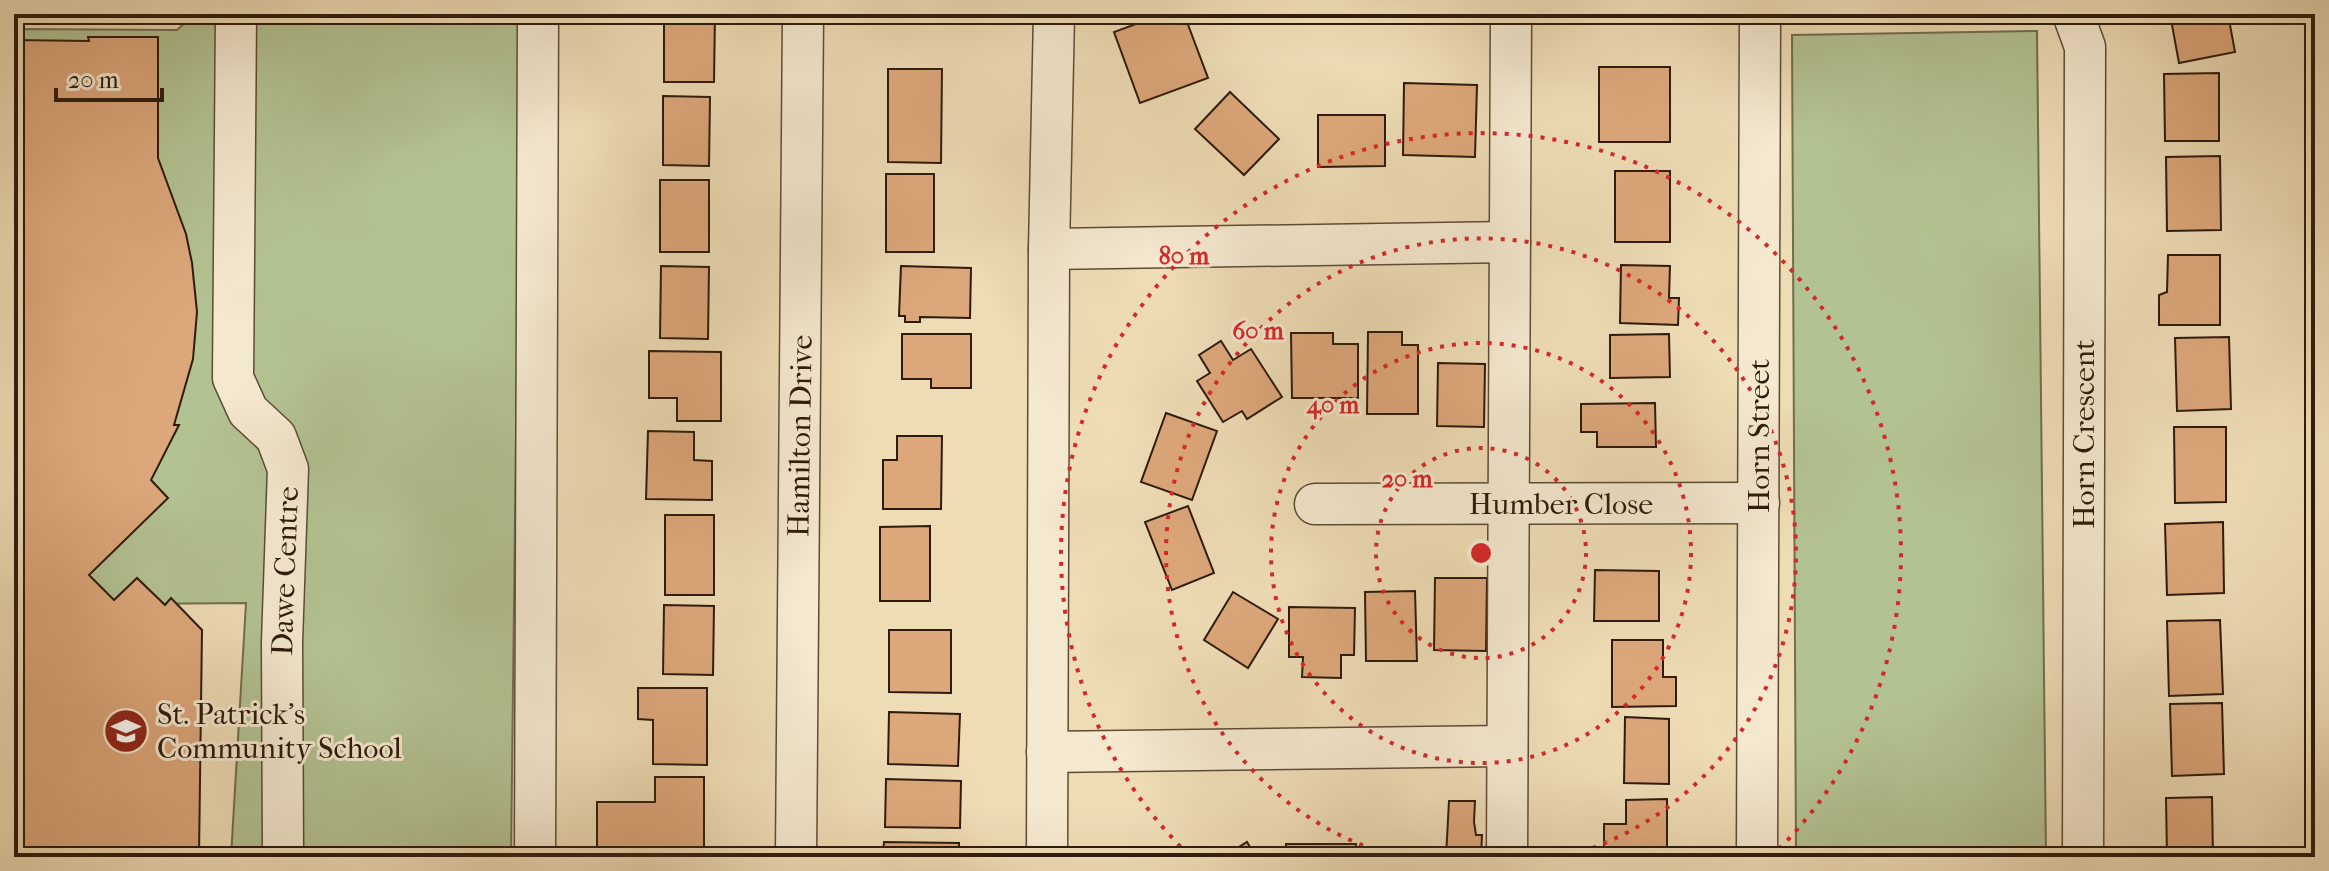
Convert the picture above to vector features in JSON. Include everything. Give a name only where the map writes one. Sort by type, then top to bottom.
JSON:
[{"type":"street","name":"Dawe Centre","points":[[236,14],[233,378],[248,411],[276,437],[288,469],[282,642],[283,857]]},
{"type":"street","points":[[535,857],[538,14]]},
{"type":"street","name":"Hamilton Drive","points":[[796,857],[803,14]]},
{"type":"street","points":[[1047,857],[1049,249],[1054,14]]},
{"type":"street","points":[[1507,857],[1511,14]]},
{"type":"street","name":"Horn Street","points":[[1757,857],[1760,14]]},
{"type":"street","name":"Horn Crescent","points":[[2073,14],[2085,47],[2083,857]]},
{"type":"street","points":[[1049,249],[1510,242]]},
{"type":"street","name":"Humber Close","points":[[1315,504],[1759,503]]},
{"type":"street","points":[[1047,752],[1507,746]]},
{"type":"green space","points":[[195,14],[521,14],[511,857],[231,857],[246,603],[14,605],[14,29],[177,30]]},
{"type":"green space","points":[[2037,31],[2046,857],[1796,857],[1792,35]]},
{"type":"building","points":[[664,14],[715,14],[714,82],[664,82]]},
{"type":"building","points":[[938,14],[958,14],[958,21],[938,21]]},
{"type":"building","points":[[1163,14],[1184,14],[1208,78],[1140,103],[1114,32]]},
{"type":"building","points":[[2170,14],[2228,14],[2235,52],[2179,63]]},
{"type":"building","points":[[88,37],[158,37],[158,158],[186,234],[192,263],[197,312],[193,359],[174,425],[179,425],[151,480],[168,498],[89,575],[114,600],[137,578],[165,605],[171,598],[202,630],[199,857],[14,857],[14,40],[89,41]]},
{"type":"building","points":[[1599,67],[1670,67],[1670,142],[1599,142]]},
{"type":"building","points":[[888,69],[942,69],[941,163],[888,162]]},
{"type":"building","points":[[2219,73],[2219,141],[2165,141],[2164,74]]},
{"type":"building","points":[[1404,83],[1477,85],[1475,157],[1403,155]]},
{"type":"building","points":[[1230,92],[1279,139],[1244,175],[1195,129]]},
{"type":"building","points":[[663,96],[710,97],[709,166],[663,165]]},
{"type":"building","points":[[1318,115],[1385,115],[1385,166],[1318,167]]},
{"type":"building","points":[[2220,156],[2221,230],[2167,231],[2166,157]]},
{"type":"building","points":[[1615,171],[1670,171],[1670,242],[1615,242]]},
{"type":"building","points":[[886,174],[934,174],[934,252],[886,252]]},
{"type":"building","points":[[660,180],[709,180],[709,252],[660,252]]},
{"type":"building","points":[[2168,255],[2220,255],[2220,325],[2159,325],[2159,295],[2167,292]]},
{"type":"building","points":[[1621,265],[1670,266],[1669,298],[1679,298],[1678,325],[1620,323]]},
{"type":"building","points":[[661,266],[709,267],[708,339],[660,338]]},
{"type":"building","points":[[901,266],[971,268],[970,318],[920,317],[920,322],[905,322],[905,316],[899,316]]},
{"type":"building","points":[[1368,332],[1402,332],[1402,345],[1418,345],[1418,414],[1367,414]]},
{"type":"building","points":[[1291,333],[1333,333],[1333,344],[1358,344],[1358,398],[1292,398]]},
{"type":"building","points":[[902,334],[971,334],[971,388],[931,388],[931,379],[902,379]]},
{"type":"building","points":[[1669,334],[1670,377],[1610,378],[1610,335]]},
{"type":"building","points":[[2229,337],[2231,409],[2177,411],[2175,338]]},
{"type":"building","points":[[1221,341],[1233,360],[1251,349],[1282,397],[1247,419],[1242,411],[1223,422],[1197,381],[1210,373],[1199,355]]},
{"type":"building","points":[[649,351],[721,352],[721,421],[677,421],[677,398],[649,398]]},
{"type":"building","points":[[1438,363],[1485,364],[1484,427],[1437,426]]},
{"type":"building","points":[[1655,403],[1656,447],[1597,447],[1597,432],[1581,432],[1581,404]]},
{"type":"building","points":[[1166,413],[1217,431],[1192,500],[1141,482]]},
{"type":"building","points":[[2174,427],[2226,427],[2226,502],[2175,503]]},
{"type":"building","points":[[648,431],[694,432],[694,460],[712,461],[712,500],[646,499]]},
{"type":"building","points":[[897,436],[942,436],[941,509],[883,509],[883,460],[897,460]]},
{"type":"building","points":[[1188,506],[1214,573],[1172,590],[1145,522]]},
{"type":"building","points":[[665,515],[714,515],[714,595],[665,595]]},
{"type":"building","points":[[2223,522],[2224,593],[2167,595],[2165,524]]},
{"type":"building","points":[[930,526],[930,601],[880,601],[880,527]]},
{"type":"building","points":[[1595,570],[1659,571],[1659,621],[1594,621]]},
{"type":"building","points":[[1435,578],[1487,578],[1486,651],[1434,650]]},
{"type":"building","points":[[1415,591],[1417,661],[1366,661],[1365,592]]},
{"type":"building","points":[[1233,592],[1278,619],[1248,668],[1204,640]]},
{"type":"building","points":[[664,605],[714,606],[713,675],[663,674]]},
{"type":"building","points":[[1289,607],[1355,608],[1354,655],[1341,655],[1341,678],[1302,677],[1303,657],[1289,657]]},
{"type":"building","points":[[2220,620],[2223,694],[2169,696],[2167,621]]},
{"type":"building","points":[[889,630],[951,630],[951,693],[889,692]]},
{"type":"building","points":[[1612,640],[1663,640],[1663,677],[1676,677],[1676,706],[1612,707]]},
{"type":"building","points":[[638,688],[707,688],[707,765],[653,764],[653,720],[638,719]]},
{"type":"building","points":[[2222,703],[2224,774],[2172,776],[2170,704]]},
{"type":"building","points":[[889,712],[960,714],[958,766],[888,764]]},
{"type":"building","points":[[1625,717],[1669,719],[1669,784],[1624,783]]},
{"type":"building","points":[[655,777],[704,777],[704,848],[597,849],[597,802],[655,802]]},
{"type":"building","points":[[886,779],[961,781],[960,828],[885,827]]},
{"type":"building","points":[[2212,797],[2213,857],[2167,857],[2166,798]]},
{"type":"building","points":[[1667,799],[1667,857],[1604,857],[1604,824],[1626,824],[1626,800]]},
{"type":"building","points":[[1449,801],[1475,801],[1476,835],[1482,835],[1481,857],[1446,857]]},
{"type":"building","points":[[884,842],[959,843],[959,857],[883,857]]},
{"type":"building","points":[[1247,842],[1256,857],[1223,857]]},
{"type":"building","points":[[1286,844],[1356,844],[1356,857],[1286,857]]},
{"type":"building","points":[[1365,854],[1414,854],[1414,857],[1365,857]]},
{"type":"place","name":"St. Patrick's Community School","points":[[126,731]]}]
